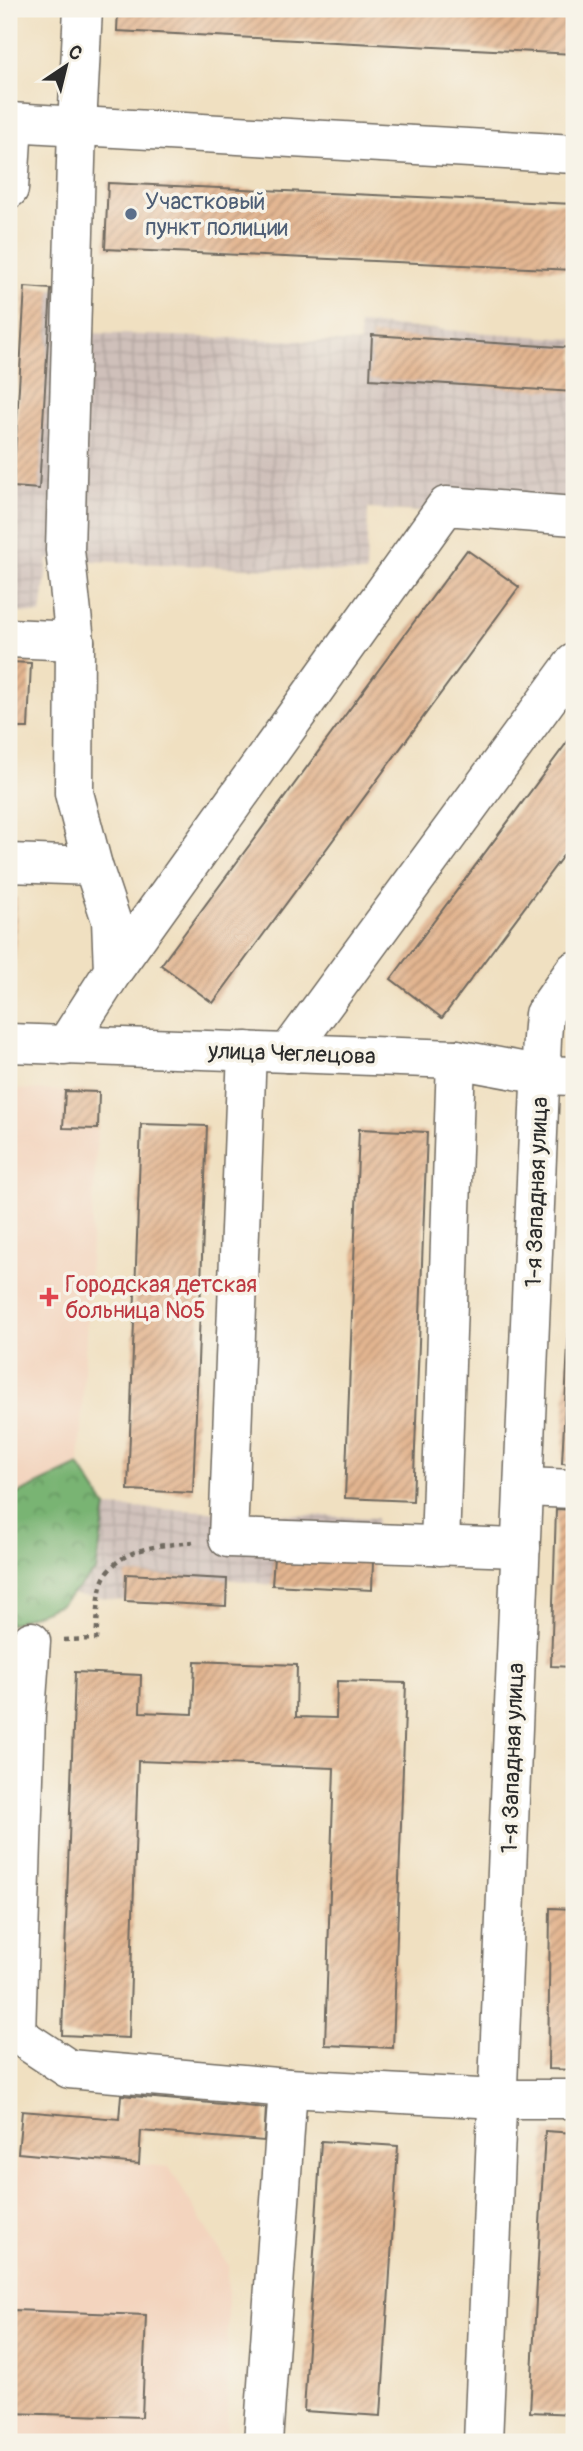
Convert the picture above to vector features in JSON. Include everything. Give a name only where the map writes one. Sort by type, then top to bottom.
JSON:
[{"type":"street","points":[[83,9],[77,126],[65,550],[75,641],[74,793],[93,866],[111,920],[114,971]]},
{"type":"street","points":[[9,189],[11,122],[574,154]]},
{"type":"street","points":[[65,1045],[114,971],[446,506],[574,516]]},
{"type":"street","points":[[9,638],[75,641]]},
{"type":"street","points":[[288,1053],[574,663]]},
{"type":"street","points":[[9,863],[93,866]]},
{"type":"street","name":"1-я Западная улица","points":[[483,2442],[524,1487],[558,1075],[544,1014],[574,971]]},
{"type":"street","name":"улица Чеглецова","points":[[9,1043],[456,1059],[558,1075]]},
{"type":"street","points":[[247,1052],[228,1538],[521,1548]]},
{"type":"street","points":[[440,1546],[456,1059]]},
{"type":"street","points":[[524,1487],[574,1489]]},
{"type":"street","points":[[31,1641],[18,1714],[12,2034],[69,2069],[288,2088],[498,2099],[574,2099]]},
{"type":"street","points":[[263,2442],[288,2088]]},
{"type":"path","points":[[31,1641],[96,1639],[103,1580],[120,1558],[150,1547],[228,1538]]},
{"type":"shaded area","points":[[25,287],[64,290],[64,332],[360,343],[359,324],[574,339],[574,520],[368,509],[366,573],[48,559],[41,614],[9,612],[9,510],[12,510]]},
{"type":"shaded area","name":"Городская детская больница №5","points":[[9,1089],[99,1092],[79,1465],[9,1498]]},
{"type":"shaded area","points":[[79,1465],[106,1507],[377,1518],[372,1590],[272,1585],[228,1579],[226,1606],[125,1601],[43,1591],[9,1603],[9,1498]]},
{"type":"shaded area","points":[[18,2153],[169,2167],[228,2265],[227,2442],[9,2442],[9,2310],[13,2310]]},
{"type":"green space","points":[[79,1465],[106,1507],[96,1571],[61,1604],[9,1625],[9,1498]]},
{"type":"building","points":[[118,9],[574,9],[574,54],[117,31]]},
{"type":"building","points":[[108,183],[574,204],[574,270],[105,249]]},
{"type":"building","points":[[25,287],[51,289],[39,489],[13,487]]},
{"type":"building","points":[[372,335],[574,348],[574,392],[370,379]]},
{"type":"building","points":[[467,550],[519,587],[213,1003],[161,965]]},
{"type":"building","points":[[9,662],[31,663],[28,728],[9,728]]},
{"type":"building","points":[[574,733],[574,841],[442,1018],[391,979]]},
{"type":"building","points":[[9,898],[17,898],[15,960],[9,960]]},
{"type":"building","points":[[65,1091],[99,1092],[98,1129],[63,1128]]},
{"type":"building","points":[[141,1124],[207,1126],[193,1493],[128,1490]]},
{"type":"building","points":[[359,1129],[427,1132],[413,1501],[345,1498]]},
{"type":"building","points":[[574,1268],[574,1464],[562,1463]]},
{"type":"building","points":[[556,1509],[574,1510],[574,1667],[551,1666]]},
{"type":"building","points":[[274,1557],[373,1562],[372,1590],[272,1585]]},
{"type":"building","points":[[126,1574],[227,1579],[226,1606],[125,1601]]},
{"type":"building","points":[[195,1661],[297,1665],[296,1717],[336,1718],[337,1681],[406,1683],[393,2048],[325,2045],[334,1768],[138,1761],[129,2038],[62,2035],[75,1672],[141,1675],[140,1712],[193,1714]]},
{"type":"building","points":[[550,1908],[574,1909],[574,2070],[548,2069]]},
{"type":"building","points":[[121,2095],[266,2108],[264,2141],[141,2131],[139,2164],[18,2153],[22,2111],[119,2119]]},
{"type":"building","points":[[545,2131],[574,2133],[574,2414],[530,2412]]},
{"type":"building","points":[[321,2141],[398,2146],[381,2416],[304,2411]]},
{"type":"building","points":[[13,2310],[146,2315],[142,2417],[10,2413]]},
{"type":"place","name":"Участковый пункт полиции","points":[[131,214]]},
{"type":"place","name":"Городская детская больница №5","points":[[49,1297]]}]
